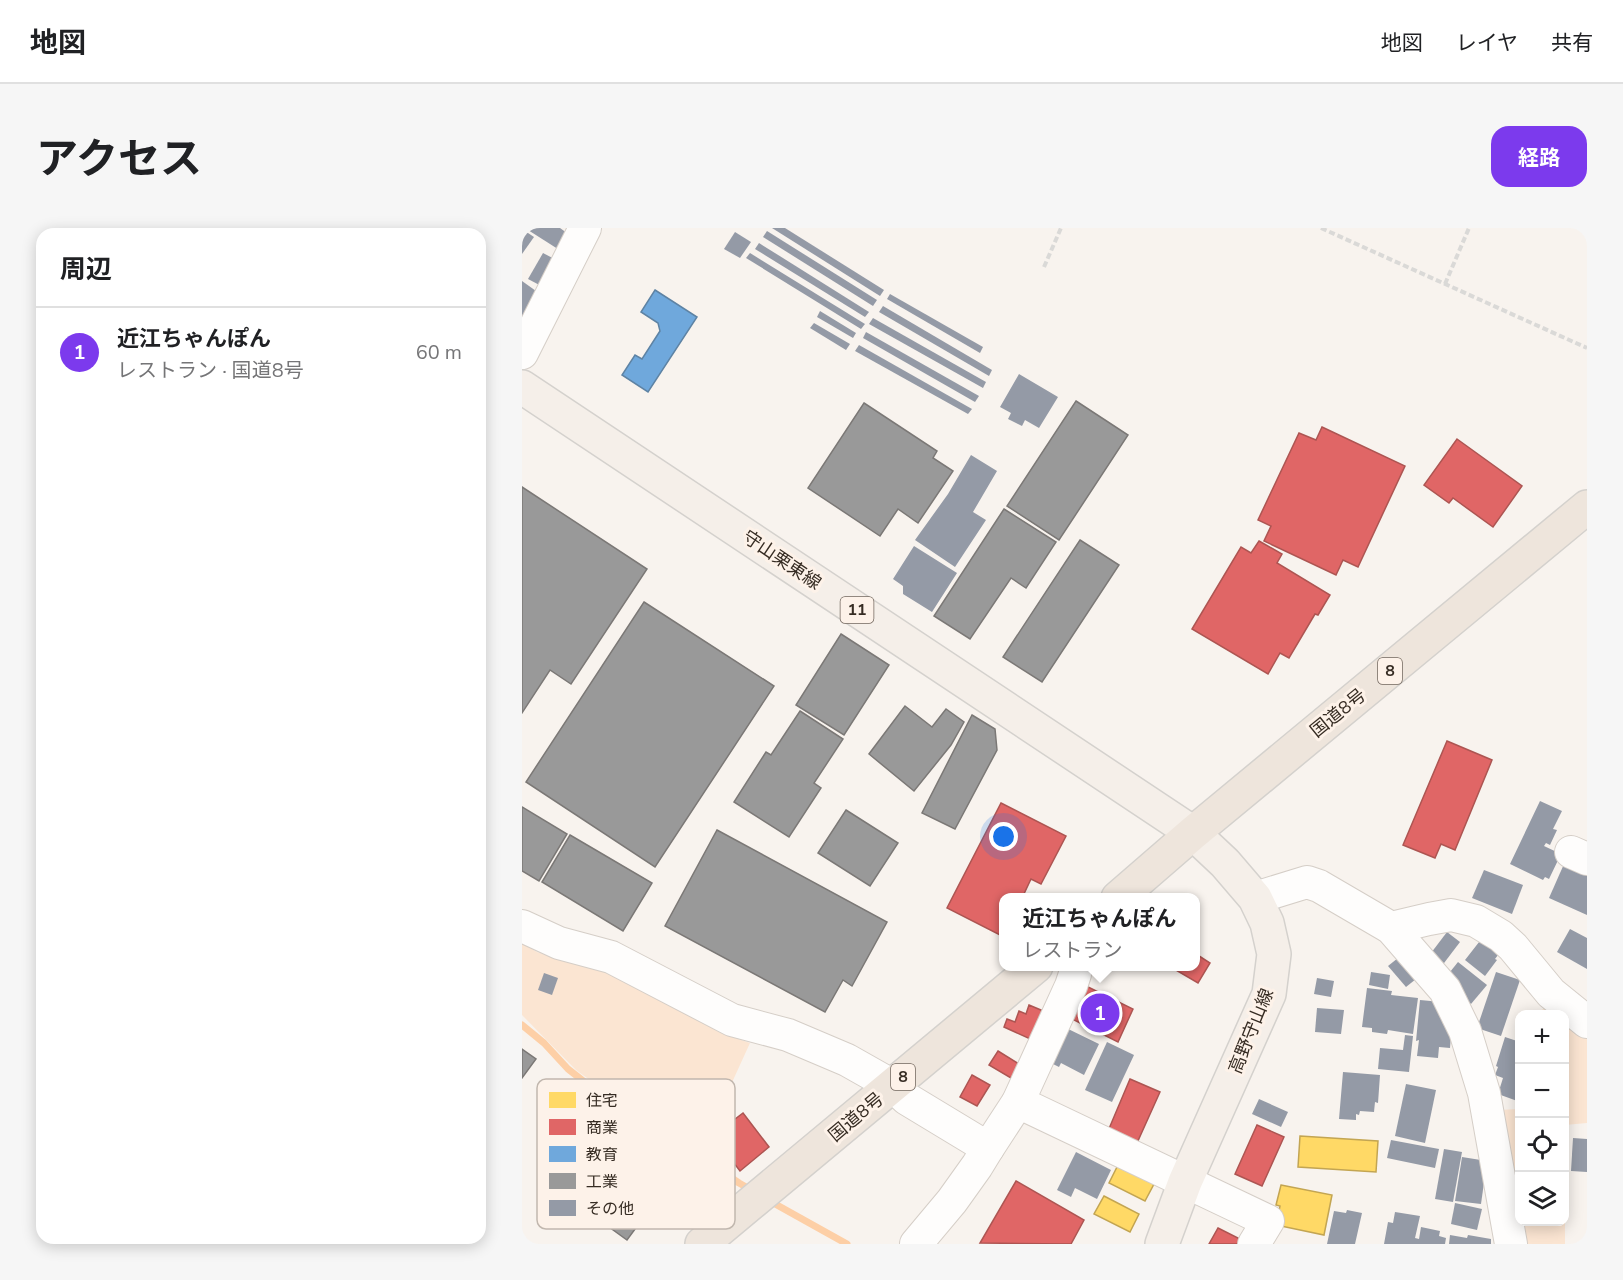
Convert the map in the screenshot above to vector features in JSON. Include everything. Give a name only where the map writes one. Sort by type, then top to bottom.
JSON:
[{"type":"highway","name":"国道8号","points":[[1123,893],[1587,507]]},
{"type":"highway","name":"国道8号","points":[[735,1217],[1030,971]]},
{"type":"highway","name":"国道8号","points":[[702,1244],[721,1229]]},
{"type":"main road","name":"守山栗東線","points":[[522,387],[1193,833]]},
{"type":"main road","name":"高野守山線","points":[[1162,1244],[1185,1182],[1269,994],[1274,954],[1267,923],[1255,898],[1225,863],[1193,833]]},
{"type":"street","points":[[522,353],[585,228]]},
{"type":"street","points":[[1255,898],[1307,882],[1319,886],[1390,928],[1445,990],[1465,1031],[1484,1093],[1511,1244]]},
{"type":"street","points":[[1390,928],[1450,915],[1476,921],[1501,936],[1551,993],[1587,1022]]},
{"type":"street","points":[[522,926],[559,943],[611,957],[732,1020],[798,1039],[847,1060],[988,1148]]},
{"type":"street","points":[[916,1244],[952,1201],[1018,1102],[1071,986],[1075,971]]},
{"type":"street","points":[[1018,1102],[1268,1221],[1254,1244]]},
{"type":"path","points":[[1044,267],[1061,228]]},
{"type":"path","points":[[1321,228],[1587,348]]},
{"type":"path","points":[[1445,284],[1469,228]]},
{"type":"shaded area","points":[[522,943],[537,952],[604,970],[721,1033],[750,1043],[734,1079],[588,1079],[576,1070],[522,1015]]},
{"type":"shaded area","points":[[1550,1000],[1561,1010],[1542,1010]]},
{"type":"shaded area","points":[[1569,1017],[1587,1033],[1587,1123],[1569,1125]]},
{"type":"shaded area","points":[[1515,1109],[1515,1200],[1498,1110]]},
{"type":"shaded area","points":[[1521,1226],[1565,1226],[1565,1244],[1524,1244]]},
{"type":"building: 住宅","points":[[1300,1136],[1378,1141],[1376,1172],[1298,1167]]},
{"type":"building: 住宅","points":[[1118,1165],[1154,1184],[1145,1201],[1109,1183]]},
{"type":"building: 住宅","points":[[1281,1185],[1332,1195],[1324,1235],[1276,1225],[1280,1206],[1276,1205]]},
{"type":"building: 住宅","points":[[1104,1196],[1139,1214],[1130,1232],[1094,1214]]},
{"type":"building: 商業","points":[[1322,427],[1405,466],[1358,567],[1343,560],[1336,575],[1264,541],[1271,526],[1258,520],[1299,433],[1316,440]]},
{"type":"building: 商業","points":[[1457,439],[1522,486],[1493,527],[1453,498],[1449,503],[1424,485]]},
{"type":"building: 商業","points":[[1259,541],[1282,554],[1277,563],[1330,595],[1318,615],[1315,614],[1289,658],[1280,653],[1268,674],[1192,629],[1241,547],[1251,553]]},
{"type":"building: 商業","points":[[1447,741],[1492,760],[1455,850],[1441,844],[1435,858],[1403,845]]},
{"type":"building: 商業","points":[[1001,803],[1066,836],[1041,884],[1031,879],[1024,893],[999,893],[999,934],[947,908]]},
{"type":"building: 商業","points":[[1200,957],[1210,963],[1198,983],[1178,971],[1200,971]]},
{"type":"building: 商業","points":[[1082,984],[1133,1009],[1118,1042],[1066,1016]]},
{"type":"building: 商業","points":[[1029,1005],[1048,1013],[1037,1042],[1004,1027],[1007,1019],[1015,1022],[1019,1011],[1026,1014]]},
{"type":"building: 商業","points":[[998,1051],[1024,1067],[1016,1081],[989,1065]]},
{"type":"building: 商業","points":[[972,1075],[990,1085],[977,1106],[960,1097]]},
{"type":"building: 商業","points":[[1130,1079],[1160,1092],[1137,1143],[1108,1131]]},
{"type":"building: 商業","points":[[743,1113],[769,1147],[740,1171],[735,1165],[735,1119]]},
{"type":"building: 商業","points":[[1257,1125],[1284,1137],[1262,1186],[1235,1174]]},
{"type":"building: 商業","points":[[1016,1181],[1084,1220],[1071,1244],[980,1243]]},
{"type":"building: 商業","points":[[1218,1228],[1246,1242],[1245,1244],[1209,1244]]},
{"type":"building: 教育","points":[[655,290],[697,317],[648,392],[622,375],[635,355],[642,359],[660,331],[658,323],[641,312]]},
{"type":"building: 工業","points":[[1076,401],[1128,435],[1059,540],[1007,506]]},
{"type":"building: 工業","points":[[864,403],[937,451],[933,458],[953,471],[918,523],[898,509],[880,536],[808,488]]},
{"type":"building: 工業","points":[[522,487],[647,569],[571,684],[550,670],[522,713]]},
{"type":"building: 工業","points":[[1004,509],[1056,542],[1026,588],[1011,578],[970,639],[934,616]]},
{"type":"building: 工業","points":[[1080,540],[1119,565],[1042,682],[1003,657]]},
{"type":"building: 工業","points":[[644,602],[774,686],[655,867],[526,782]]},
{"type":"building: 工業","points":[[841,634],[889,665],[844,735],[796,705]]},
{"type":"building: 工業","points":[[905,706],[932,727],[946,709],[964,722],[951,745],[914,791],[869,754]]},
{"type":"building: 工業","points":[[800,711],[843,739],[814,783],[821,788],[789,837],[734,802],[766,752],[771,755]]},
{"type":"building: 工業","points":[[972,715],[995,729],[997,750],[955,829],[922,813]]},
{"type":"building: 工業","points":[[522,807],[567,834],[539,881],[522,871]]},
{"type":"building: 工業","points":[[846,810],[898,843],[870,886],[818,853]]},
{"type":"building: 工業","points":[[717,830],[887,922],[852,986],[843,980],[825,1012],[665,926]]},
{"type":"building: 工業","points":[[570,835],[652,883],[623,931],[542,882]]},
{"type":"building: 工業","points":[[522,1049],[536,1059],[522,1078]]},
{"type":"building: 工業","points":[[612,1229],[635,1229],[627,1240]]},
{"type":"building: その他","points":[[530,228],[560,228],[571,236],[561,251],[528,230]]},
{"type":"building: その他","points":[[772,228],[785,228],[884,290],[880,296]]},
{"type":"building: その他","points":[[522,229],[534,237],[522,254]]},
{"type":"building: その他","points":[[767,231],[877,300],[873,306],[763,237]]},
{"type":"building: その他","points":[[735,232],[751,242],[740,258],[724,249]]},
{"type":"building: その他","points":[[759,243],[869,312],[865,317],[755,249]]},
{"type":"building: その他","points":[[543,253],[562,263],[547,289],[528,279]]},
{"type":"building: その他","points":[[750,253],[865,324],[861,329],[746,258]]},
{"type":"building: その他","points":[[522,281],[543,296],[524,316],[522,315]]},
{"type":"building: その他","points":[[890,294],[983,347],[980,353],[887,299]]},
{"type":"building: その他","points":[[883,306],[992,370],[989,376],[879,312]]},
{"type":"building: その他","points":[[820,311],[856,333],[853,338],[817,317]]},
{"type":"building: その他","points":[[873,318],[986,382],[983,388],[869,324]]},
{"type":"building: その他","points":[[814,323],[850,344],[846,350],[810,328]]},
{"type":"building: その他","points":[[866,332],[979,396],[975,402],[863,338]]},
{"type":"building: その他","points":[[859,345],[972,409],[968,414],[855,351]]},
{"type":"building: その他","points":[[1019,374],[1058,397],[1039,428],[1025,420],[1022,426],[1008,419],[1011,413],[1000,407]]},
{"type":"building: その他","points":[[971,455],[997,471],[973,512],[986,520],[955,567],[915,540],[948,494]]},
{"type":"building: その他","points":[[914,546],[957,573],[932,612],[903,594],[903,586],[893,579]]},
{"type":"building: その他","points":[[1540,801],[1562,811],[1553,829],[1557,830],[1550,845],[1546,843],[1544,846],[1561,854],[1549,879],[1545,877],[1543,880],[1510,864]]},
{"type":"building: その他","points":[[1564,864],[1587,874],[1587,915],[1549,898]]},
{"type":"building: その他","points":[[1484,870],[1523,885],[1512,914],[1472,898]]},
{"type":"building: その他","points":[[1570,929],[1587,938],[1587,969],[1557,952]]},
{"type":"building: その他","points":[[1447,932],[1460,942],[1441,967],[1428,957]]},
{"type":"building: その他","points":[[1483,937],[1501,951],[1485,976],[1465,960]]},
{"type":"building: その他","points":[[1398,958],[1416,979],[1406,987],[1388,966]]},
{"type":"building: その他","points":[[1458,962],[1487,985],[1471,1004],[1452,989],[1446,977]]},
{"type":"building: その他","points":[[1371,972],[1390,975],[1388,989],[1369,985]]},
{"type":"building: その他","points":[[1496,972],[1520,980],[1501,1036],[1477,1028]]},
{"type":"building: その他","points":[[544,973],[558,978],[552,995],[538,990]]},
{"type":"building: その他","points":[[1317,978],[1334,981],[1331,997],[1314,994]]},
{"type":"building: その他","points":[[1367,988],[1392,991],[1391,995],[1418,998],[1413,1034],[1388,1030],[1387,1034],[1372,1032],[1372,1028],[1362,1027]]},
{"type":"building: その他","points":[[1420,1000],[1441,1002],[1442,1023],[1452,1024],[1450,1048],[1439,1047],[1438,1058],[1417,1056],[1419,1040],[1416,1041]]},
{"type":"building: その他","points":[[1317,1008],[1344,1010],[1341,1034],[1315,1032]]},
{"type":"building: その他","points":[[1060,1025],[1099,1044],[1084,1075],[1061,1063],[1059,1067],[1043,1059]]},
{"type":"building: その他","points":[[1405,1035],[1413,1036],[1409,1072],[1378,1069],[1380,1048],[1403,1050]]},
{"type":"building: その他","points":[[1505,1037],[1515,1040],[1515,1100],[1498,1094],[1503,1078],[1495,1075],[1498,1067],[1496,1066]]},
{"type":"building: その他","points":[[1107,1042],[1134,1055],[1112,1102],[1085,1090]]},
{"type":"building: その他","points":[[1343,1072],[1380,1075],[1378,1103],[1375,1102],[1374,1112],[1360,1111],[1359,1115],[1356,1114],[1356,1120],[1339,1119]]},
{"type":"building: その他","points":[[1406,1084],[1436,1090],[1425,1143],[1395,1136]]},
{"type":"building: その他","points":[[1259,1099],[1288,1112],[1281,1127],[1252,1114]]},
{"type":"building: その他","points":[[1573,1138],[1587,1139],[1587,1172],[1571,1171]]},
{"type":"building: その他","points":[[1391,1140],[1439,1149],[1435,1168],[1387,1158]]},
{"type":"building: その他","points":[[1444,1149],[1462,1152],[1453,1202],[1435,1199]]},
{"type":"building: その他","points":[[1076,1152],[1111,1170],[1097,1199],[1075,1188],[1071,1197],[1057,1190]]},
{"type":"building: その他","points":[[1462,1157],[1487,1161],[1481,1204],[1455,1201]]},
{"type":"building: その他","points":[[1455,1203],[1482,1209],[1477,1230],[1451,1224]]},
{"type":"building: その他","points":[[1347,1210],[1362,1213],[1355,1244],[1327,1244],[1334,1211],[1346,1213]]},
{"type":"building: その他","points":[[1395,1212],[1420,1216],[1415,1238],[1419,1239],[1421,1227],[1440,1231],[1439,1236],[1446,1238],[1445,1244],[1384,1244],[1388,1222],[1393,1223]]},
{"type":"building: その他","points":[[1450,1235],[1491,1239],[1491,1244],[1449,1244]]},
{"type":"waterway","points":[[522,1025],[581,1079]]},
{"type":"waterway","points":[[735,1180],[753,1191]]},
{"type":"waterway","points":[[768,1200],[847,1244]]},
{"type":"place","name":"近江ちゃんぽん","points":[[1100,1013]]}]
